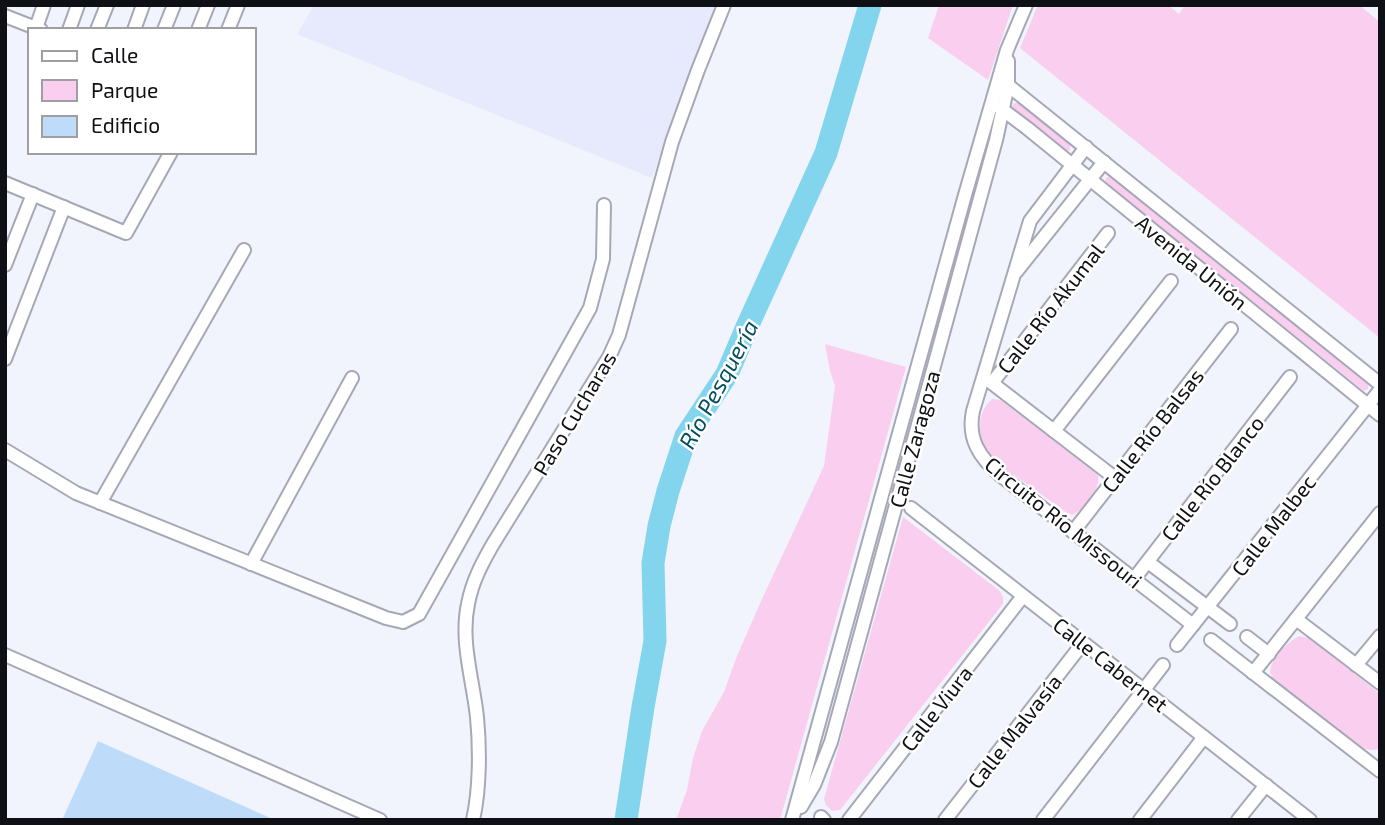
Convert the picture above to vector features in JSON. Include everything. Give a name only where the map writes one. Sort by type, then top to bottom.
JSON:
[{"type":"street","points":[[38,28],[44,5]]},
{"type":"street","points":[[70,28],[78,5]]},
{"type":"street","points":[[98,28],[107,5]]},
{"type":"street","points":[[135,28],[143,5]]},
{"type":"street","points":[[165,28],[174,5]]},
{"type":"street","points":[[199,28],[208,5]]},
{"type":"street","points":[[229,28],[238,5]]},
{"type":"street","name":"Paso Cucharas","points":[[473,820],[478,783],[477,719],[466,634],[467,610],[472,589],[478,570],[493,544],[620,335],[672,142],[724,5]]},
{"type":"street","name":"Calle Zaragoza","points":[[793,820],[814,785],[829,749],[996,140],[1003,110],[1007,50],[1026,5]]},
{"type":"street","points":[[8,13],[36,28]]},
{"type":"street","name":"Calle Zaragoza","points":[[793,820],[992,102],[1003,81]]},
{"type":"street","name":"Avenida Unión","points":[[1003,81],[1380,384]]},
{"type":"street","name":"Avenida Unión","points":[[992,102],[1380,415]]},
{"type":"street","points":[[996,140],[1010,129],[1027,128]]},
{"type":"street","name":"Circuito Río Missouri","points":[[1086,148],[1030,221],[1012,278],[988,379],[973,411],[973,438],[980,455],[1000,475],[1193,625]]},
{"type":"street","points":[[6,184],[127,233],[170,154]]},
{"type":"street","name":"Circuito Río Missouri","points":[[1012,278],[1104,162]]},
{"type":"street","points":[[5,265],[33,194]]},
{"type":"street","points":[[5,450],[76,493],[386,618],[403,622],[419,614],[590,308],[603,259],[604,205]]},
{"type":"street","points":[[5,359],[64,207]]},
{"type":"street","name":"Calle Río Akumal","points":[[988,379],[1108,233]]},
{"type":"street","points":[[100,503],[244,250]]},
{"type":"street","points":[[1054,431],[1171,281]]},
{"type":"street","name":"Calle Río Balsas","points":[[1073,532],[1231,329]]},
{"type":"street","name":"Calle Río Blanco","points":[[1134,579],[1290,377]]},
{"type":"street","points":[[251,564],[352,378]]},
{"type":"street","points":[[988,379],[1115,478]]},
{"type":"street","name":"Calle Malbec","points":[[1177,645],[1380,390]]},
{"type":"street","points":[[884,488],[900,492]]},
{"type":"street","name":"Calle Cabernet","points":[[911,508],[1310,820]]},
{"type":"street","points":[[1253,673],[1380,513]]},
{"type":"street","name":"Circuito Río Missouri","points":[[1148,562],[1230,624]]},
{"type":"street","name":"Calle Viura","points":[[849,820],[1023,596]]},
{"type":"street","points":[[1296,619],[1380,683]]},
{"type":"street","points":[[1356,666],[1380,636]]},
{"type":"street","points":[[1247,637],[1269,654]]},
{"type":"street","points":[[1211,640],[1379,768]]},
{"type":"street","name":"Calle Malvasía","points":[[945,820],[1083,643]]},
{"type":"street","points":[[5,656],[380,820]]},
{"type":"street","points":[[1044,820],[1163,665]]},
{"type":"street","points":[[1140,820],[1204,737]]},
{"type":"street","points":[[1238,820],[1266,785]]},
{"type":"shaded area","points":[[314,5],[719,5],[652,178],[297,34]]},
{"type":"green space","points":[[939,5],[1013,5],[988,80],[928,38]]},
{"type":"green space","points":[[1038,5],[1168,5],[1179,14],[1185,5],[1359,5],[1380,22],[1380,338],[1020,48]]},
{"type":"green space","points":[[1014,103],[1018,103],[1070,144],[1070,150],[1066,151],[1013,109]]},
{"type":"green space","points":[[1107,177],[1111,177],[1368,384],[1368,389],[1364,391],[1106,183]]},
{"type":"green space","points":[[825,344],[906,367],[780,820],[676,820],[687,790],[702,731],[724,692],[762,599],[824,466],[835,386]]},
{"type":"green space","points":[[992,399],[1001,400],[1098,475],[1095,492],[1077,512],[1072,515],[1067,513],[992,459],[981,437],[980,421]]},
{"type":"green space","points":[[903,517],[1000,591],[1003,604],[840,810],[832,811],[824,799]]},
{"type":"green space","points":[[1299,636],[1309,638],[1380,694],[1380,749],[1364,749],[1273,678],[1270,671],[1272,663],[1287,645]]},
{"type":"building","points":[[98,741],[275,820],[62,820]]},
{"type":"waterway","name":"Río Pesquería","points":[[626,820],[655,641],[653,563],[668,491],[686,436],[727,374],[826,153],[870,5]]}]
